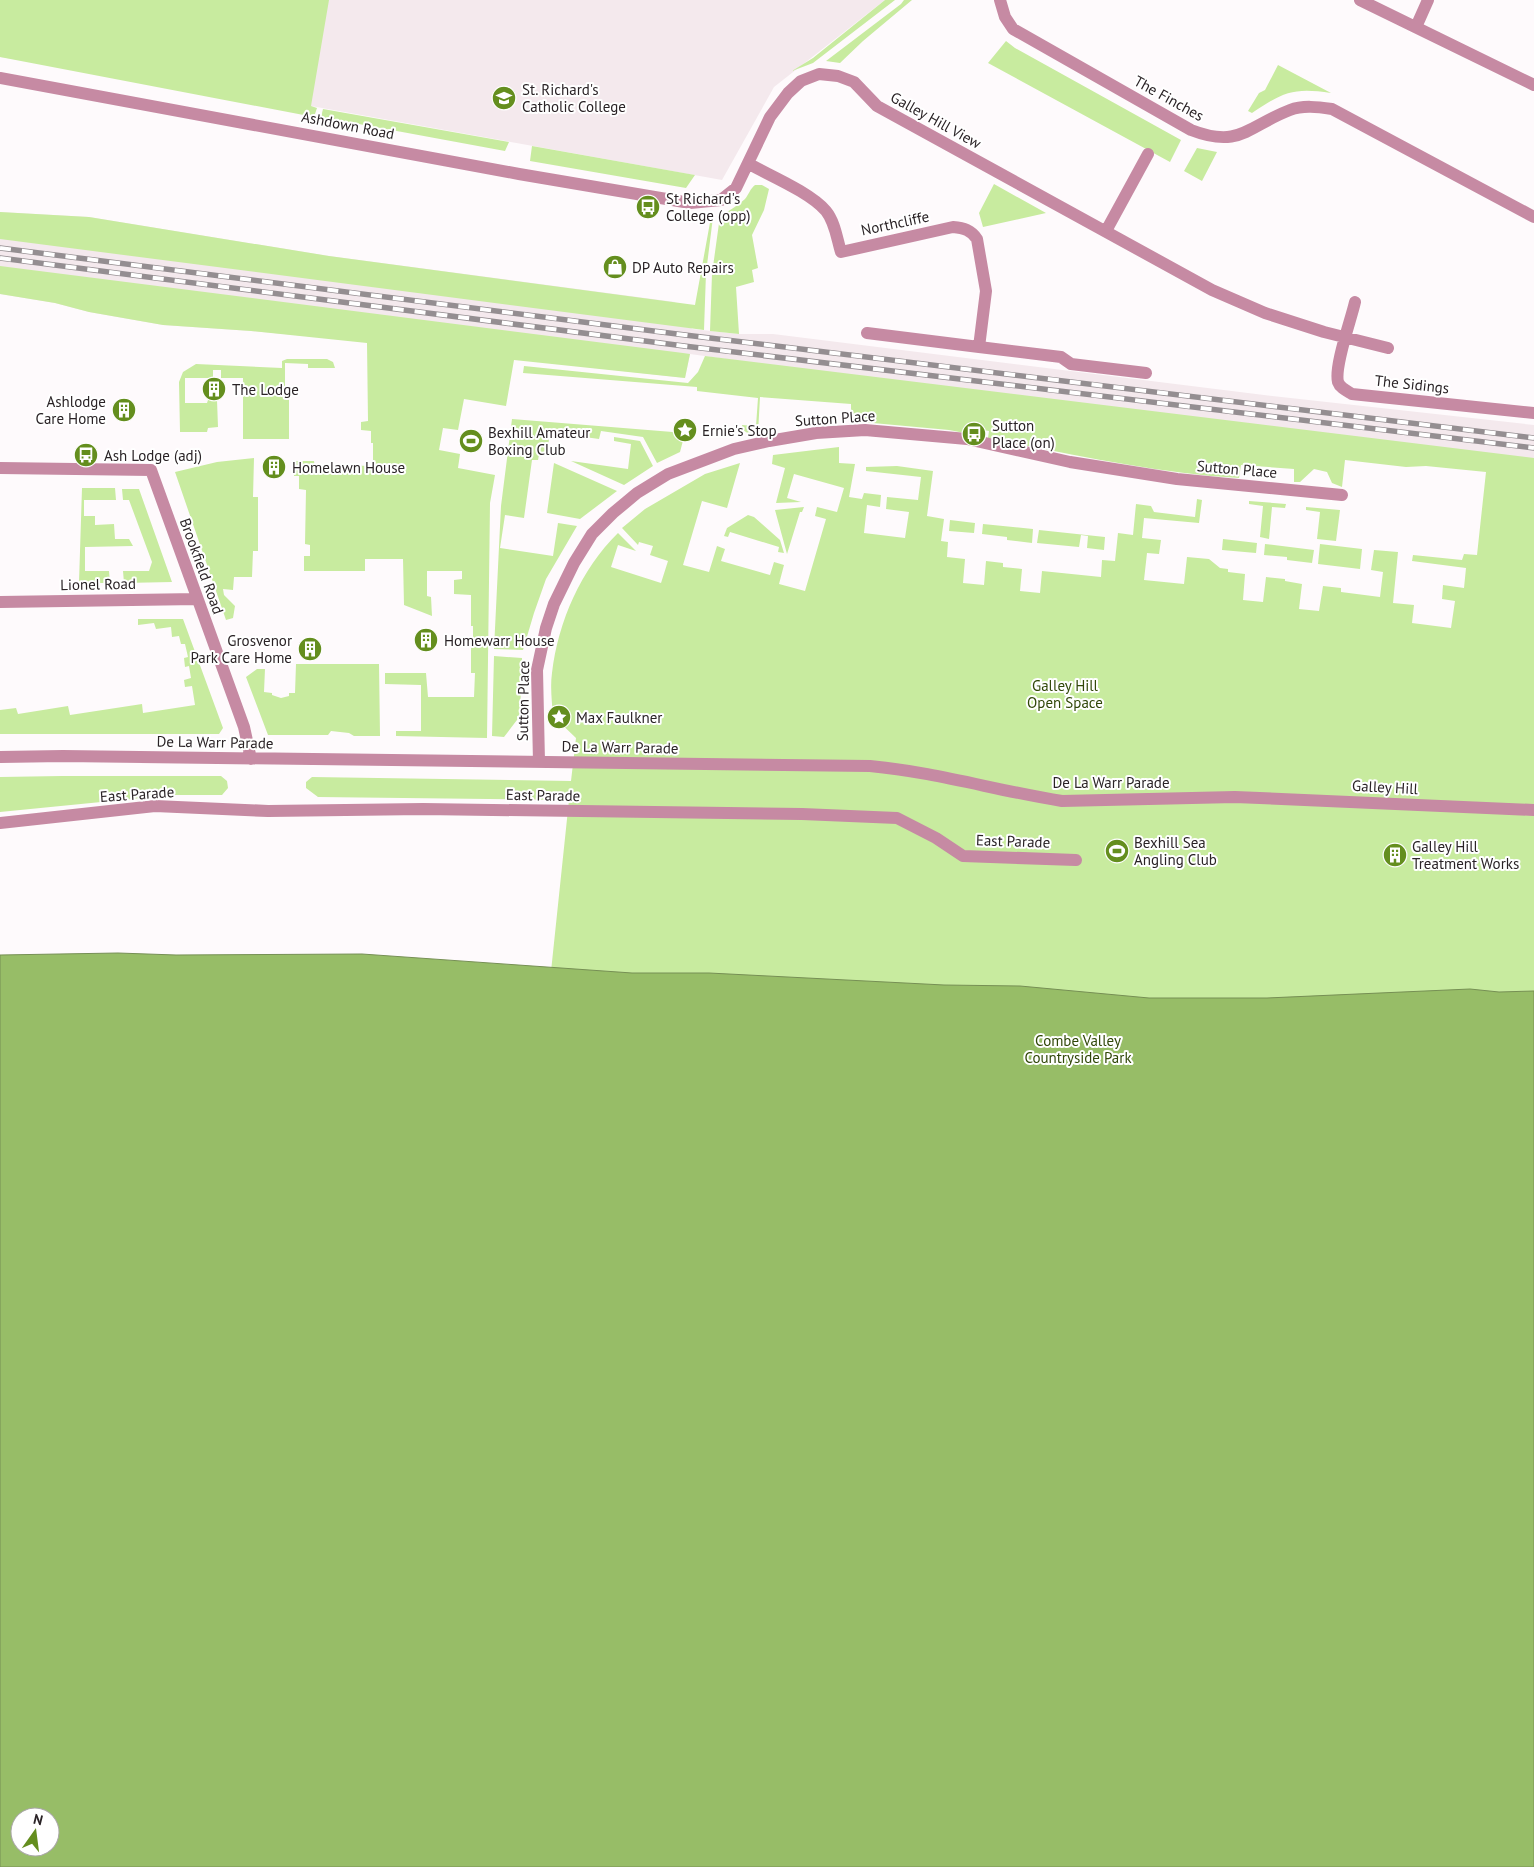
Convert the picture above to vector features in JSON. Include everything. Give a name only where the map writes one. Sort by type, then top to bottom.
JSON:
[{"type":"street","name":"The Finches","points":[[1000,0],[1005,17],[1013,29],[1192,130],[1207,136],[1222,138],[1237,136],[1291,110],[1311,107],[1332,109],[1534,217]]},
{"type":"street","points":[[1360,0],[1534,85]]},
{"type":"street","points":[[1416,27],[1428,0]]},
{"type":"street","name":"Galley Hill View","points":[[690,203],[721,200],[736,188],[770,118],[788,93],[801,81],[820,74],[838,76],[854,82],[876,106],[1212,290],[1265,313],[1324,332],[1388,348]]},
{"type":"street","name":"Ashdown Road","points":[[0,78],[518,174],[690,203]]},
{"type":"street","points":[[1106,231],[1148,154]]},
{"type":"street","name":"Northcliffe","points":[[749,164],[812,199],[826,211],[832,221],[841,252],[953,227],[965,228],[973,234],[977,239],[986,291],[979,348]]},
{"type":"street","points":[[1346,337],[1355,302]]},
{"type":"street","points":[[867,333],[1061,357],[1071,364],[1146,373]]},
{"type":"street","name":"The Sidings","points":[[1346,337],[1339,364],[1338,380],[1341,387],[1352,394],[1534,413]]},
{"type":"street","name":"Sutton Place","points":[[539,762],[537,670],[546,628],[554,604],[574,563],[592,534],[637,493],[668,474],[734,449],[816,432],[874,430],[967,439],[1070,462],[1177,479],[1342,495]]},
{"type":"street","name":"Brookfield Road","points":[[0,468],[151,470],[196,599],[244,727],[251,759]]},
{"type":"street","name":"Lionel Road","points":[[0,602],[196,599]]},
{"type":"street","name":"De La Warr Parade","points":[[0,757],[63,756],[870,766],[904,769],[1034,797],[1062,801],[1235,797]]},
{"type":"street","name":"Galley Hill","points":[[1235,797],[1534,810]]},
{"type":"street","name":"East Parade","points":[[0,823],[155,806],[268,811],[423,809],[802,814],[897,818],[936,838],[963,856],[1076,860]]},
{"type":"shaded area","name":"St. Richard's Catholic College","points":[[0,0],[885,0],[774,87],[722,180],[311,106],[0,57]]},
{"type":"shaded area","points":[[0,212],[89,217],[329,256],[675,302],[692,329],[739,334],[773,334],[1264,395],[1534,425],[1534,472],[690,354],[685,378],[339,339],[163,325],[0,294]]},
{"type":"shaded area","points":[[118,953],[176,955],[362,954],[632,973],[709,973],[944,985],[1020,986],[1149,998],[1267,998],[1470,989],[1499,992],[1534,991],[1534,1867],[0,1867],[0,955]]},
{"type":"green space","points":[[0,0],[329,0],[311,106],[317,108],[314,117],[0,57]]},
{"type":"green space","points":[[885,0],[895,0],[813,63],[792,71],[813,58]]},
{"type":"green space","points":[[904,0],[912,0],[840,63],[826,61],[901,4]]},
{"type":"green space","points":[[1006,41],[1015,48],[1181,140],[1170,162],[988,63]]},
{"type":"green space","points":[[1278,65],[1331,93],[1298,91],[1272,100],[1252,113],[1248,111],[1259,93],[1265,90]]},
{"type":"green space","points":[[323,109],[509,142],[505,151],[321,117]]},
{"type":"green space","points":[[532,146],[695,175],[686,188],[530,161]]},
{"type":"green space","points":[[1197,148],[1217,152],[1202,181],[1184,171]]},
{"type":"green space","points":[[994,184],[1046,213],[983,227],[979,213]]},
{"type":"green space","points":[[755,185],[762,185],[769,189],[764,210],[752,235],[758,268],[752,270],[754,282],[736,287],[739,334],[710,331],[712,274],[720,216],[745,199]]},
{"type":"green space","points":[[0,212],[89,217],[329,256],[695,305],[711,217],[713,217],[706,273],[704,330],[0,239]]},
{"type":"green space","points":[[0,266],[690,354],[685,378],[514,360],[506,406],[464,399],[458,430],[443,428],[439,450],[460,454],[458,468],[495,475],[490,503],[487,738],[396,736],[396,731],[421,731],[421,685],[385,684],[385,673],[426,673],[428,697],[474,697],[475,673],[471,673],[473,626],[471,626],[471,595],[454,594],[454,580],[462,579],[462,571],[427,571],[427,596],[431,597],[432,616],[404,605],[403,559],[365,559],[365,571],[304,571],[304,556],[310,556],[310,545],[305,544],[306,490],[299,489],[299,476],[294,476],[294,461],[314,461],[315,467],[330,467],[331,465],[373,466],[371,431],[361,430],[361,422],[368,421],[367,343],[251,331],[163,325],[0,294]]},
{"type":"green space","name":"Combe Valley Countryside Park","points":[[705,356],[1534,458],[1534,1393],[548,1000],[569,800],[318,797],[306,788],[306,782],[312,777],[571,781],[576,738],[553,716],[551,684],[560,635],[573,597],[582,580],[605,547],[618,533],[636,551],[618,545],[611,567],[661,583],[668,561],[650,555],[653,546],[639,542],[638,545],[622,528],[645,509],[705,474],[740,463],[727,508],[702,501],[683,565],[709,572],[717,546],[725,549],[721,561],[770,575],[774,562],[784,565],[779,584],[805,591],[826,519],[815,516],[817,507],[837,512],[844,488],[794,474],[787,498],[801,502],[776,503],[785,468],[772,464],[773,455],[839,447],[839,463],[855,464],[849,497],[862,499],[864,493],[881,495],[880,507],[867,505],[864,533],[905,538],[909,512],[886,509],[887,497],[918,500],[921,477],[866,471],[866,467],[897,466],[933,471],[927,516],[944,519],[941,541],[948,542],[947,557],[965,559],[963,583],[984,585],[986,561],[1003,563],[1003,567],[1022,569],[1020,591],[1040,593],[1042,571],[1101,577],[1102,560],[1115,561],[1118,533],[1133,535],[1136,504],[1151,506],[1154,512],[1195,517],[1197,499],[1202,500],[1199,523],[1144,518],[1142,538],[1161,540],[1159,554],[1147,553],[1144,580],[1184,584],[1187,557],[1209,559],[1220,568],[1228,569],[1228,572],[1245,574],[1243,600],[1263,602],[1266,577],[1285,579],[1285,581],[1302,584],[1299,609],[1319,611],[1323,586],[1341,588],[1341,592],[1380,597],[1383,572],[1371,570],[1374,550],[1398,552],[1393,603],[1414,605],[1412,623],[1451,628],[1455,601],[1442,599],[1443,585],[1464,588],[1466,568],[1412,561],[1413,555],[1462,560],[1464,554],[1477,555],[1486,472],[1426,466],[1406,467],[1345,460],[1342,487],[1332,483],[1327,472],[1314,469],[1300,482],[1294,482],[1294,469],[1241,465],[1239,478],[1207,476],[1113,462],[988,438],[989,431],[977,429],[975,435],[949,430],[851,421],[851,404],[760,397],[758,433],[749,434],[743,430],[742,425],[756,426],[758,398],[697,391],[697,387],[523,373],[524,366],[688,383],[698,372]]},
{"type":"green space","points":[[287,359],[327,359],[333,362],[335,368],[308,368],[308,364],[285,363],[285,389],[289,389],[289,439],[243,439],[243,378],[221,378],[221,370],[213,370],[213,378],[185,378],[185,403],[207,403],[208,400],[217,400],[218,427],[208,428],[207,432],[180,432],[179,382],[183,372],[196,364],[282,368],[282,361]]},
{"type":"green space","points":[[512,419],[685,433],[680,452],[657,463],[643,437],[601,431],[599,439],[556,433],[555,439],[549,439],[547,456],[539,455],[538,460],[532,460],[524,518],[505,515],[500,548],[553,556],[558,523],[577,526],[546,579],[523,650],[494,649],[501,506]]},
{"type":"green space","points":[[614,437],[640,441],[653,466],[624,485],[571,461],[628,469],[631,444],[614,441]]},
{"type":"green space","points":[[254,458],[253,497],[258,497],[258,551],[253,551],[252,577],[234,577],[233,590],[223,589],[224,595],[235,606],[233,618],[226,620],[175,472],[217,462]]},
{"type":"green space","points":[[554,463],[617,491],[580,519],[547,513]]},
{"type":"green space","points":[[82,488],[115,488],[116,500],[84,500],[84,516],[95,516],[95,525],[114,524],[115,539],[129,539],[133,546],[85,547],[85,571],[109,571],[110,583],[79,583]]},
{"type":"green space","points":[[122,489],[139,489],[172,582],[124,583],[123,571],[149,571],[152,562],[129,500],[123,500]]},
{"type":"green space","points":[[1249,501],[1286,504],[1285,508],[1272,507],[1269,539],[1260,537],[1263,506],[1249,504]]},
{"type":"green space","points":[[804,507],[802,512],[800,512],[787,554],[775,510]]},
{"type":"green space","points":[[1306,507],[1340,510],[1336,541],[1317,539],[1320,512],[1306,510]]},
{"type":"green space","points":[[748,515],[754,517],[780,540],[784,553],[778,552],[779,547],[730,532],[728,537],[724,536],[727,528]]},
{"type":"green space","points":[[950,520],[975,523],[974,533],[949,531]]},
{"type":"green space","points":[[983,524],[1033,529],[1032,543],[982,534]]},
{"type":"green space","points":[[1039,530],[1105,537],[1104,550],[1087,548],[1088,536],[1081,535],[1079,547],[1037,543]]},
{"type":"green space","points":[[1223,539],[1257,543],[1256,553],[1222,550]]},
{"type":"green space","points":[[1265,544],[1314,550],[1312,563],[1287,560],[1287,557],[1264,555]]},
{"type":"green space","points":[[1320,544],[1362,549],[1360,569],[1318,564]]},
{"type":"green space","points":[[138,619],[183,619],[223,728],[219,734],[0,734],[0,710],[16,708],[18,714],[68,706],[70,715],[142,704],[143,713],[195,705],[192,686],[185,687],[184,680],[191,678],[189,666],[185,667],[184,658],[188,657],[185,644],[181,644],[179,636],[172,637],[171,627],[156,629],[154,623],[138,625]]},
{"type":"green space","points":[[494,656],[522,658],[520,716],[504,737],[492,736]]},
{"type":"green space","points":[[296,664],[379,664],[380,736],[354,736],[349,733],[331,731],[328,735],[268,735],[246,677],[257,669],[265,669],[264,692],[272,693],[272,695],[281,698],[289,696],[289,693],[295,693]]},
{"type":"green space","points":[[221,776],[227,781],[228,788],[222,795],[172,795],[0,812],[0,777]]},
{"type":"railway","points":[[0,248],[685,335],[1534,438]]},
{"type":"railway","points":[[0,258],[684,346],[1534,448]]},
{"type":"place","name":"St. Richard's Catholic College","points":[[504,98]]},
{"type":"place","name":"St Richard's College (opp)","points":[[648,207]]},
{"type":"place","name":"DP Auto Repairs","points":[[615,267]]},
{"type":"place","name":"The Lodge","points":[[214,389]]},
{"type":"place","name":"Ashlodge Care Home","points":[[124,410]]},
{"type":"place","name":"Ernie's Stop","points":[[685,430]]},
{"type":"place","name":"Sutton Place (on)","points":[[974,434]]},
{"type":"place","name":"Bexhill Amateur Boxing Club","points":[[471,441]]},
{"type":"place","name":"Ash Lodge (adj)","points":[[86,455]]},
{"type":"place","name":"Homelawn House","points":[[274,467]]},
{"type":"place","name":"Homewarr House","points":[[426,640]]},
{"type":"place","name":"Grosvenor Park Care Home","points":[[310,649]]},
{"type":"place","name":"Max Faulkner","points":[[559,717]]},
{"type":"place","name":"Bexhill Sea Angling Club","points":[[1117,851]]},
{"type":"place","name":"Galley Hill Treatment Works","points":[[1395,855]]},
{"type":"park label","name":"Galley Hill Open Space","points":[[1065,694]]}]
